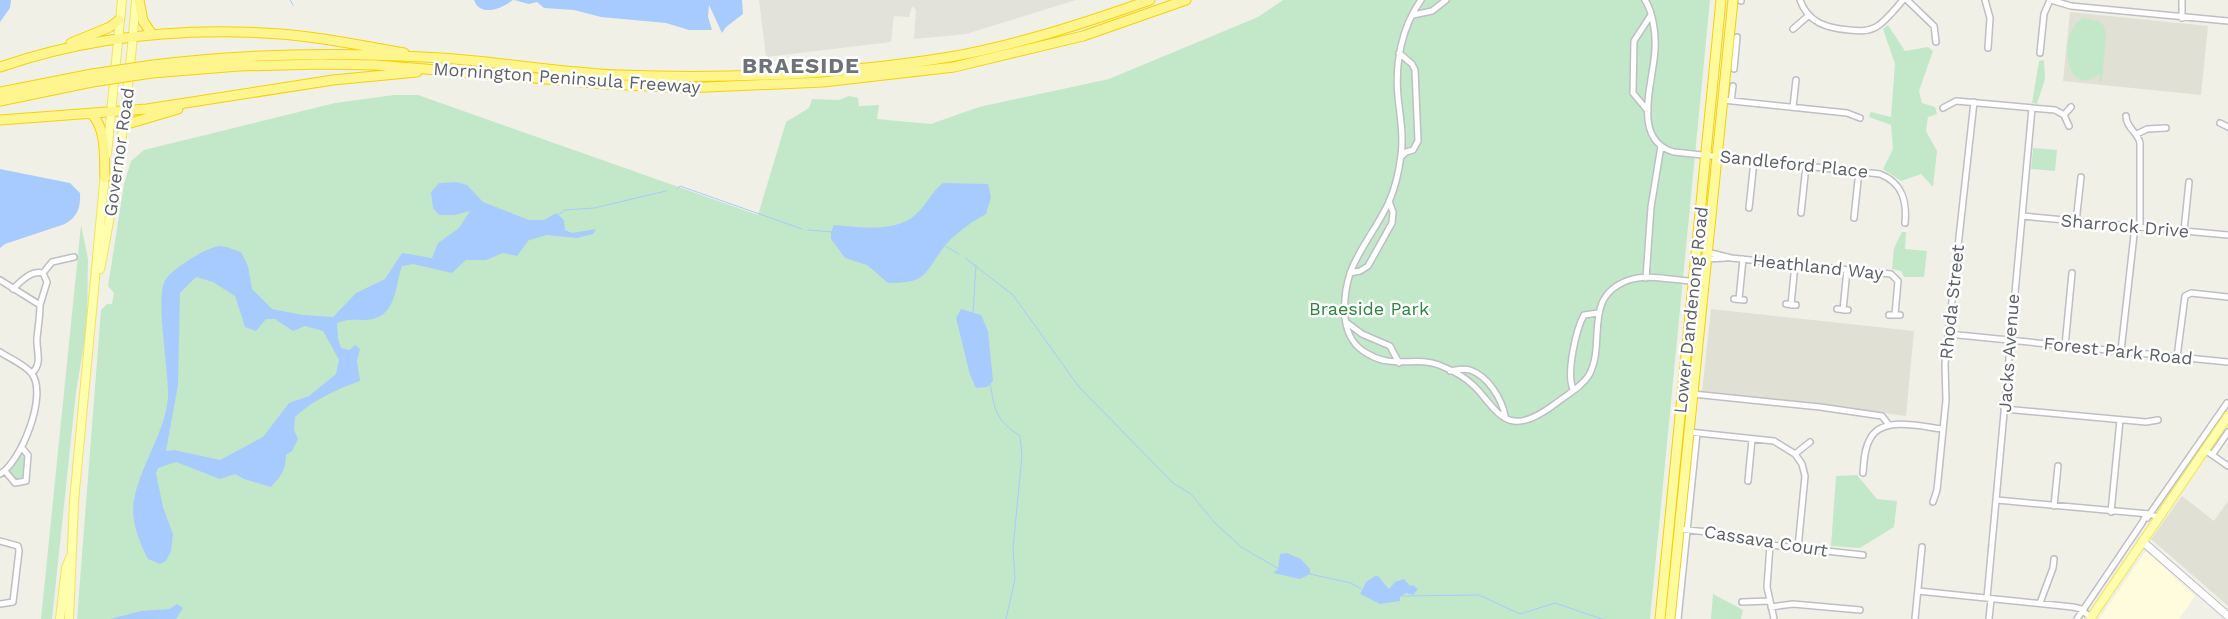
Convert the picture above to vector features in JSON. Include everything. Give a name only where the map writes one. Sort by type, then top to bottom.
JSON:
[{"type":"highway","points":[[138,0],[144,21],[152,34]]},
{"type":"highway","name":"Mornington Peninsula Freeway","points":[[0,92],[228,58],[298,55],[440,58],[614,74],[765,75],[917,61],[1003,45],[1091,21],[1150,0]]},
{"type":"highway","name":"Mornington Peninsula Freeway","points":[[152,69],[294,64],[376,65],[607,84],[684,88],[814,83],[954,67],[1083,36],[1186,0]]},
{"type":"highway","name":"Lower Dandenong Road","points":[[1660,619],[1721,0]]},
{"type":"highway","name":"Lower Dandenong Road","points":[[1670,619],[1683,529],[1693,432],[1693,394],[1717,156],[1727,100],[1738,0]]},
{"type":"highway","points":[[59,48],[89,34],[110,27],[119,20]]},
{"type":"highway","points":[[0,66],[59,48],[117,38],[215,31],[282,34],[440,58]]},
{"type":"highway","points":[[0,120],[112,112],[197,102],[333,80],[439,70]]},
{"type":"highway","name":"Mornington Peninsula Freeway","points":[[0,101],[92,78]]},
{"type":"highway","points":[[124,124],[197,102]]},
{"type":"highway","points":[[91,113],[98,122],[102,133],[105,178]]},
{"type":"main road","name":"Governor Road","points":[[69,619],[72,570],[70,558],[76,478],[122,0]]},
{"type":"main road","name":"Governor Road","points":[[94,303],[113,203],[126,110],[138,0]]},
{"type":"main road","points":[[2087,616],[2100,601],[2228,416]]},
{"type":"main road","points":[[2142,541],[2228,616]]},
{"type":"main road","name":"Governor Road","points":[[60,619],[66,568],[70,558]]},
{"type":"street","points":[[1421,0],[1413,15],[1399,53],[1396,74],[1402,120],[1401,157],[1398,178],[1389,201],[1346,280],[1344,297],[1347,332],[1355,345],[1384,361],[1399,363],[1422,362],[1438,365],[1462,376],[1475,386],[1499,413],[1513,421],[1530,419],[1548,409],[1573,389],[1583,384],[1590,374],[1594,362],[1598,313],[1610,290],[1630,279],[1694,281]]},
{"type":"street","points":[[1413,15],[1432,11],[1446,0]]},
{"type":"street","points":[[1645,0],[1651,15],[1656,47],[1649,112],[1651,133],[1661,146],[1651,207],[1646,278]]},
{"type":"street","points":[[1800,0],[1808,16],[1826,27],[1867,30],[1880,24],[1905,0],[1934,26],[1936,42]]},
{"type":"street","points":[[1985,0],[1990,18],[1988,48]]},
{"type":"street","points":[[2040,53],[2044,14],[2051,0],[2065,6],[2228,22]]},
{"type":"street","points":[[2088,8],[2089,0]]},
{"type":"street","points":[[2180,18],[2181,0]]},
{"type":"street","points":[[1649,112],[1634,93],[1634,40],[1651,15]]},
{"type":"street","points":[[1793,29],[1808,16]]},
{"type":"street","name":"Lower Dandenong Road","points":[[1734,69],[1732,47],[1737,37]]},
{"type":"street","points":[[1399,53],[1412,64],[1415,70],[1418,141],[1413,150],[1406,152],[1401,157]]},
{"type":"street","points":[[1793,107],[1796,80]]},
{"type":"street","name":"Lower Dandenong Road","points":[[1727,100],[1732,86]]},
{"type":"street","points":[[1727,100],[1847,112],[1860,118]]},
{"type":"street","points":[[1943,108],[1956,101],[2059,111],[2064,115],[2069,126]]},
{"type":"street","name":"Rhoda Street","points":[[1933,502],[1937,490],[1943,429],[1948,334],[1974,102]]},
{"type":"street","points":[[2064,115],[2070,107]]},
{"type":"street","name":"Jacks Avenue","points":[[1989,619],[2009,340],[2032,108]]},
{"type":"street","points":[[2121,351],[2137,226],[2140,146],[2137,134],[2127,124],[2126,116]]},
{"type":"street","points":[[2220,123],[2228,126]]},
{"type":"street","points":[[2137,134],[2147,129],[2166,128]]},
{"type":"street","name":"Sandleford Place","points":[[1661,146],[1674,152],[1884,175],[1898,186],[1906,204],[1905,223]]},
{"type":"street","points":[[1749,208],[1754,161]]},
{"type":"street","points":[[1801,213],[1806,166]]},
{"type":"street","points":[[1854,218],[1859,171]]},
{"type":"street","points":[[2076,222],[2081,177]]},
{"type":"street","points":[[2184,231],[2189,182]]},
{"type":"street","points":[[1350,272],[1360,271],[1368,266],[1392,223],[1393,212],[1389,201]]},
{"type":"street","name":"Sharrock Drive","points":[[2022,216],[2228,235]]},
{"type":"street","name":"Heathland Way","points":[[1707,256],[1894,276],[1898,283],[1895,315]]},
{"type":"street","points":[[43,273],[52,262],[74,257]]},
{"type":"street","points":[[1739,299],[1743,259]]},
{"type":"street","points":[[1791,305],[1795,264]]},
{"type":"street","points":[[1843,310],[1847,270]]},
{"type":"street","points":[[13,289],[25,278],[38,272],[43,273]]},
{"type":"street","points":[[32,373],[36,369],[40,355],[37,340],[40,305],[47,282],[43,273]]},
{"type":"street","points":[[2065,346],[2072,274]]},
{"type":"street","points":[[0,280],[40,305]]},
{"type":"street","points":[[2177,357],[2185,296],[2191,293],[2228,297]]},
{"type":"street","points":[[1573,389],[1570,383],[1570,370],[1579,322],[1584,315],[1598,313]]},
{"type":"street","points":[[1346,322],[1362,334],[1390,346],[1399,363]]},
{"type":"street","name":"Forest Park Road","points":[[1948,334],[2228,362]]},
{"type":"street","points":[[0,352],[32,373],[36,384],[36,399],[32,418],[22,448],[2,473],[15,482],[26,481],[28,455],[22,448]]},
{"type":"street","points":[[1450,371],[1469,369],[1480,376],[1499,397],[1505,416]]},
{"type":"street","points":[[1693,394],[1820,407],[1882,416],[1889,425]]},
{"type":"street","points":[[2077,619],[2087,616],[2145,516],[2227,403]]},
{"type":"street","points":[[2004,409],[2146,422],[2158,420]]},
{"type":"street","points":[[2111,512],[2120,420]]},
{"type":"street","points":[[1863,473],[1869,439],[1874,432],[1889,425],[1943,429]]},
{"type":"street","points":[[1693,432],[1774,441],[1795,454],[1802,464],[1805,476],[1798,548]]},
{"type":"street","points":[[2212,455],[2228,432]]},
{"type":"street","points":[[2205,434],[2213,438]]},
{"type":"street","points":[[1748,481],[1752,439]]},
{"type":"street","points":[[1795,454],[1810,442]]},
{"type":"street","points":[[2205,450],[2228,466]]},
{"type":"street","points":[[2054,506],[2058,466]]},
{"type":"street","points":[[1997,500],[2145,516],[2156,521]]},
{"type":"street","name":"Cassava Court","points":[[1669,528],[1718,533],[1770,545],[1863,555]]},
{"type":"street","name":"Lower Dandenong Road","points":[[1678,619],[1683,529]]},
{"type":"street","points":[[0,541],[18,546],[20,551],[14,602],[0,604]]},
{"type":"street","points":[[1770,545],[1767,584],[1774,619]]},
{"type":"street","points":[[1915,619],[1922,547]]},
{"type":"street","points":[[2040,603],[2052,572],[2054,559]]},
{"type":"street","points":[[1918,591],[2076,607],[2087,616]]},
{"type":"street","points":[[1742,602],[1769,601]]},
{"type":"street","points":[[1771,607],[1793,604],[1860,610]]},
{"type":"street","points":[[2225,619],[2228,616]]},
{"type":"shaded area","points":[[759,0],[1076,0],[966,34],[914,39],[916,10],[912,6],[909,17],[894,16],[891,42],[766,57]]},
{"type":"shaded area","points":[[2070,12],[2208,26],[2201,95],[2063,81]]},
{"type":"shaded area","points":[[1711,309],[1914,331],[1906,416],[1828,406],[1826,404],[1702,392]]},
{"type":"shaded area","points":[[2182,496],[2214,521],[2228,501],[2228,606],[2151,539]]},
{"type":"shaded area","points":[[2145,552],[2195,596],[2179,619],[2099,619]]},
{"type":"green space","name":"Braeside Park","points":[[1283,0],[1710,0],[1650,619],[77,619],[101,310],[107,304],[112,304],[114,293],[108,286],[124,184],[131,161],[144,150],[335,103],[394,95],[418,95],[758,215],[786,122],[809,108],[812,99],[839,100],[849,96],[858,98],[859,106],[879,105],[877,119],[931,124],[979,107],[1109,79],[1258,17]]},
{"type":"green space","points":[[2084,18],[2098,21],[2104,26],[2106,35],[2102,81],[2099,81],[2100,73],[2088,80],[2079,79],[2072,72],[2068,61],[2070,36],[2075,25]]},
{"type":"green space","points":[[1888,25],[1905,51],[1928,47],[1933,51],[1919,91],[1922,103],[1935,107],[1937,114],[1928,117],[1926,131],[1937,151],[1933,187],[1921,174],[1901,181],[1883,169],[1893,149],[1891,125],[1869,117],[1871,112],[1891,117],[1895,64],[1883,29]]},
{"type":"green space","points":[[2044,60],[2045,79],[2037,104],[2032,103],[2039,61]]},
{"type":"green space","points":[[2033,148],[2057,150],[2055,171],[2031,169]]},
{"type":"green space","points":[[81,225],[88,259],[87,326],[76,392],[52,619],[41,619]]},
{"type":"green space","points":[[1902,232],[1906,232],[1905,249],[1927,251],[1924,277],[1904,277],[1901,271],[1892,269],[1894,248]]},
{"type":"green space","points":[[19,454],[25,455],[23,471],[25,472],[25,478],[17,481],[12,477],[9,468]]},
{"type":"green space","points":[[1857,475],[1877,499],[1897,501],[1894,527],[1860,548],[1831,546],[1836,476]]},
{"type":"green space","points":[[1713,594],[1743,610],[1741,619],[1711,619]]},
{"type":"water","points":[[0,0],[11,0],[10,8],[0,22]]},
{"type":"water","points":[[474,0],[513,0],[504,6],[486,10],[481,9]]},
{"type":"water","name":"BRAESIDE","points":[[514,0],[742,0],[743,14],[726,27],[722,33],[709,5],[708,17],[712,30],[689,30],[666,23],[601,17],[574,10],[544,8],[537,2],[529,4]]},
{"type":"water","points":[[0,169],[70,183],[80,193],[80,203],[77,212],[65,224],[5,244],[0,248]]},
{"type":"water","points":[[457,182],[467,185],[483,202],[529,220],[544,220],[556,213],[564,220],[565,230],[572,233],[596,229],[593,234],[577,238],[547,235],[529,240],[517,256],[503,253],[486,260],[466,260],[452,273],[413,264],[402,266],[394,297],[387,311],[373,319],[348,320],[337,323],[341,348],[350,350],[355,345],[360,349],[357,361],[360,381],[326,396],[310,405],[295,417],[294,430],[298,439],[292,451],[286,455],[282,472],[271,487],[244,479],[235,474],[220,479],[176,462],[158,468],[156,473],[163,507],[173,534],[171,551],[166,561],[160,564],[148,559],[134,522],[133,509],[139,481],[162,426],[168,397],[161,302],[165,280],[174,270],[198,255],[219,246],[224,247],[241,252],[248,266],[252,289],[272,309],[303,315],[333,317],[356,293],[385,279],[402,253],[432,258],[438,243],[459,228],[470,211],[455,215],[439,215],[433,208],[431,192],[439,183]],"holes":[[[196,277],[213,282],[235,296],[245,327],[256,331],[266,319],[275,319],[293,331],[305,326],[323,331],[339,360],[336,374],[309,396],[289,403],[263,437],[220,460],[174,450],[166,451],[178,385],[180,293]]]},
{"type":"water","points":[[943,183],[988,184],[991,197],[986,214],[952,238],[927,271],[917,279],[900,283],[888,283],[867,265],[845,258],[831,239],[834,225],[876,228],[907,221],[919,211]]},
{"type":"water","points":[[961,309],[981,315],[988,331],[993,381],[987,387],[976,388],[970,375],[956,318]]},
{"type":"water","points":[[1287,553],[1301,559],[1310,569],[1310,574],[1300,579],[1273,573],[1278,569],[1280,554]]},
{"type":"water","points":[[1378,576],[1389,589],[1395,582],[1404,579],[1410,586],[1413,585],[1418,589],[1413,595],[1406,593],[1400,597],[1400,601],[1380,604],[1360,594],[1366,582]]},
{"type":"water","points":[[177,604],[183,608],[176,619],[110,619],[141,611],[169,609]]},
{"type":"waterway","points":[[290,0],[293,5]]},
{"type":"waterway","points":[[677,189],[680,186],[802,229]]},
{"type":"waterway","points":[[558,215],[565,210],[594,208],[666,191]]},
{"type":"waterway","points":[[808,230],[832,232]]},
{"type":"waterway","points":[[945,246],[959,254]]},
{"type":"waterway","points":[[965,258],[1013,295],[1079,387],[1173,483],[1191,494],[1214,522],[1241,547],[1279,569]]},
{"type":"waterway","points":[[973,313],[976,265]]},
{"type":"waterway","points":[[990,383],[993,401],[998,414],[1005,424],[1020,436],[1022,455],[1013,549],[1015,579],[1006,619]]},
{"type":"waterway","points":[[1310,574],[1351,583],[1361,589]]},
{"type":"waterway","points":[[1401,596],[1479,595],[1520,614],[1555,603],[1602,619]]},
{"type":"district","name":"BRAESIDE","points":[[801,65]]}]
